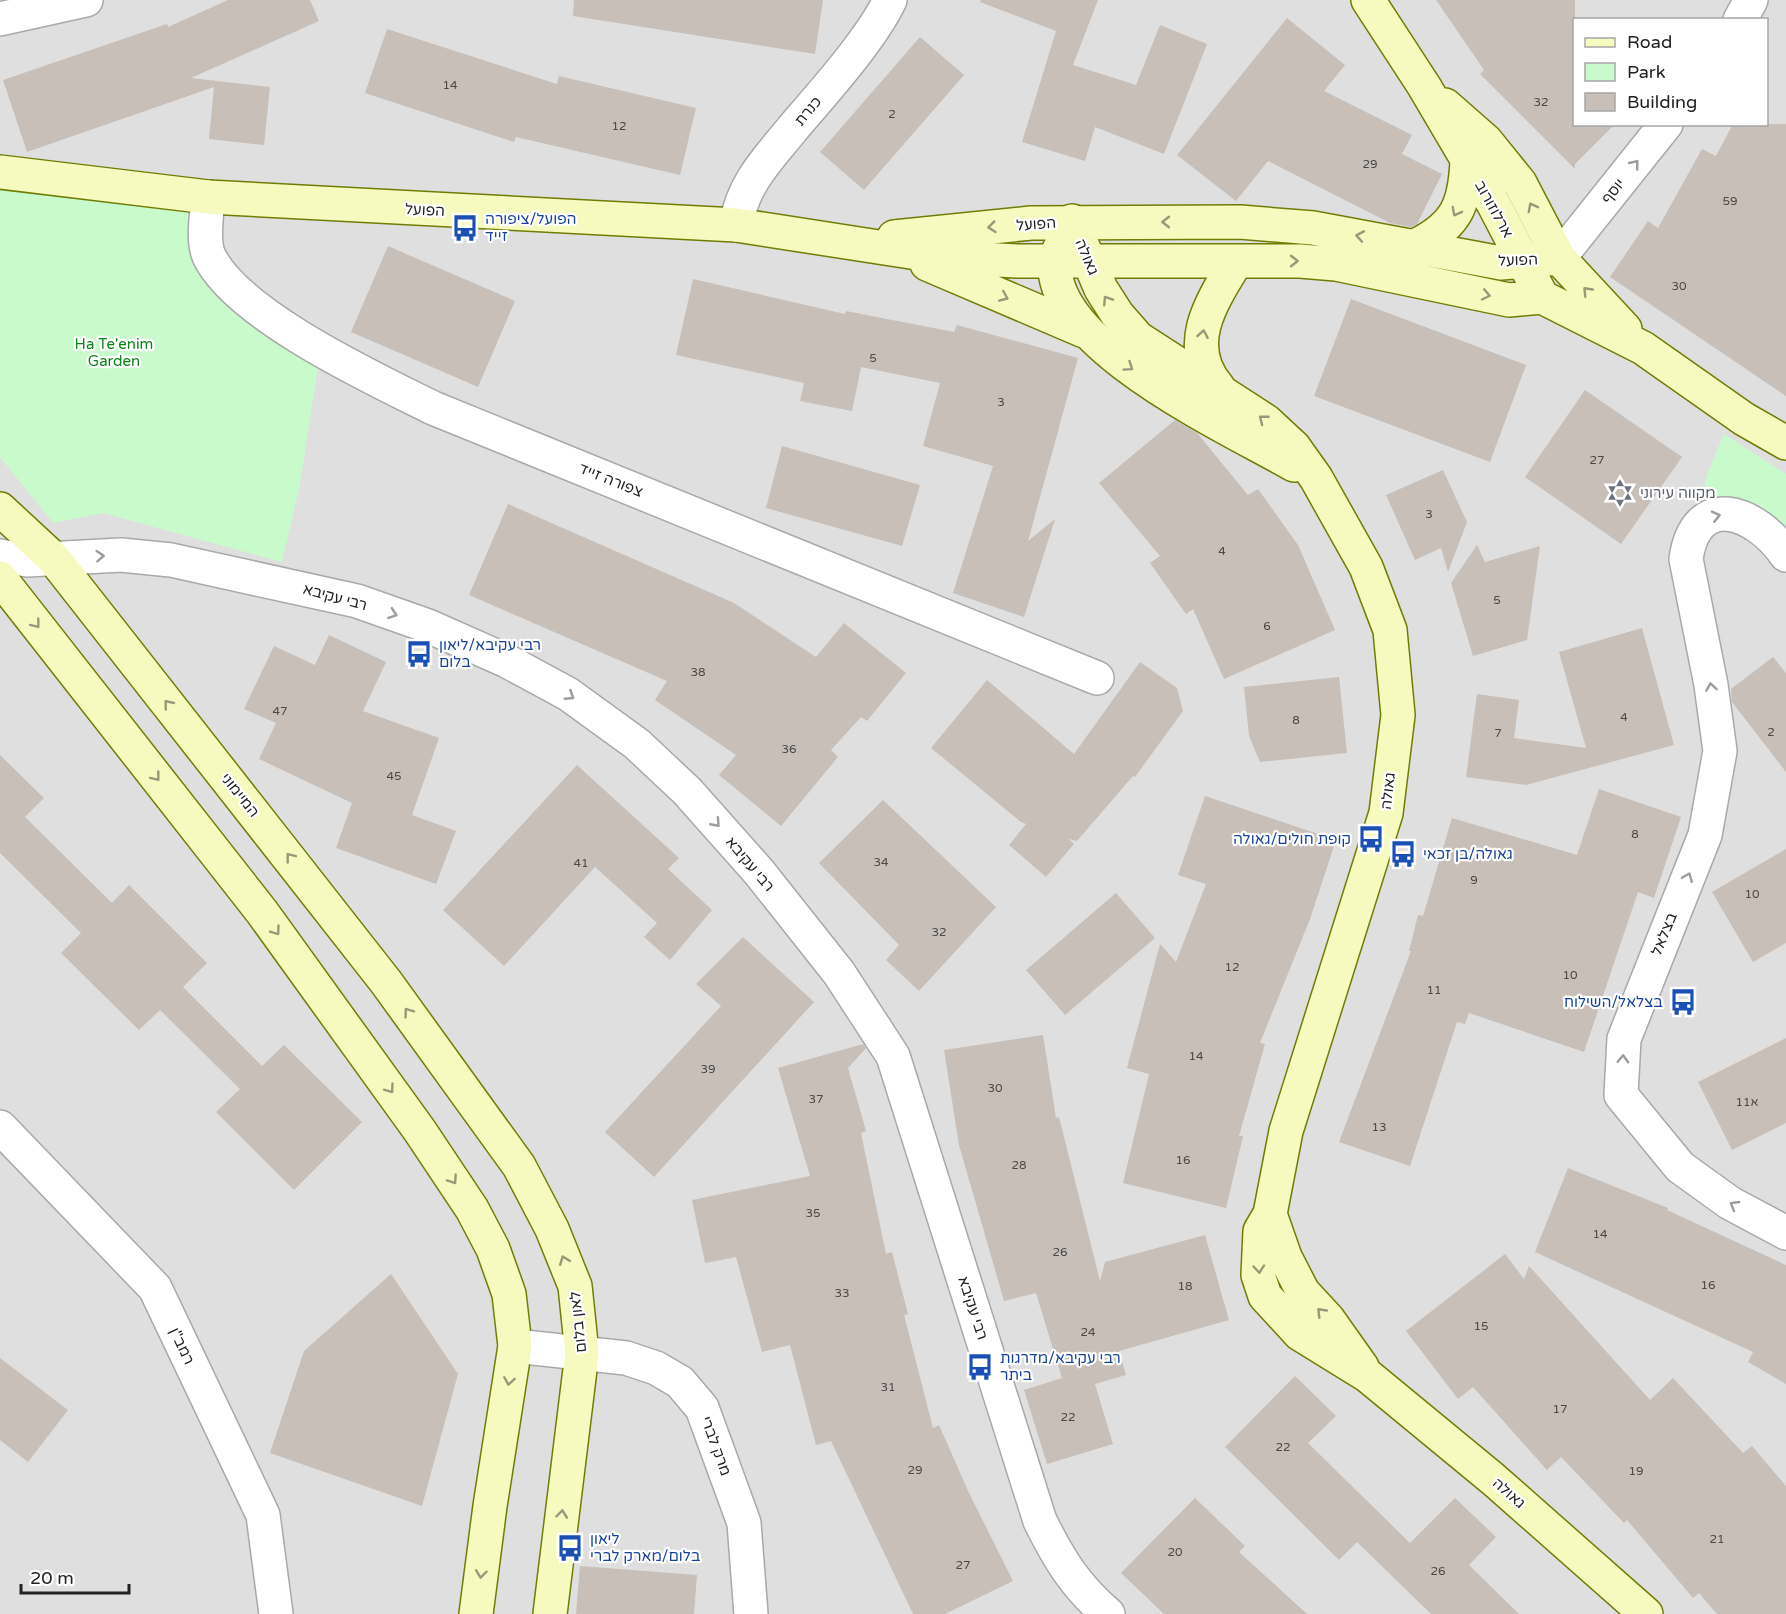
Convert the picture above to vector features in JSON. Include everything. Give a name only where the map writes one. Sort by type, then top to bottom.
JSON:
[{"type":"street","points":[[0,19],[86,0]]},
{"type":"street","name":"כנרת","points":[[736,225],[740,201],[756,173],[816,101],[890,0]]},
{"type":"street","name":"ארלוזורוב","points":[[1368,0],[1424,86],[1494,203],[1542,297],[1643,348],[1744,419],[1786,443]]},
{"type":"street","points":[[1741,18],[1751,0]]},
{"type":"street","name":"ארלוזורוב","points":[[1424,86],[1486,141],[1520,183],[1559,258],[1643,348]]},
{"type":"street","name":"יוסף","points":[[1559,258],[1664,126]]},
{"type":"street","points":[[1417,246],[1435,236],[1454,218],[1464,196],[1467,161]]},
{"type":"street","name":"הפועל","points":[[0,172],[208,197],[736,225],[943,257],[1055,261],[1300,261],[1336,264],[1509,300],[1542,297],[1553,277],[1559,258],[1523,263],[1501,263],[1313,228],[1240,222],[1072,221],[851,242]]},
{"type":"street","name":"צפורה זייד","points":[[208,197],[208,254],[217,270],[251,303],[293,333],[373,378],[434,408],[1097,678]]},
{"type":"street","name":"גאולה","points":[[1072,221],[1055,261],[1066,303],[1084,331],[1118,360],[1174,398],[1316,478]]},
{"type":"street","name":"גאולה","points":[[1072,221],[1101,289],[1117,314],[1138,338],[1218,387],[1266,421],[1287,441],[1316,478],[1366,567],[1390,630],[1398,715],[1386,813],[1286,1131],[1270,1214],[1260,1231],[1258,1275],[1265,1296],[1300,1334],[1368,1376],[1493,1479],[1646,1614]]},
{"type":"street","points":[[892,249],[1084,331]]},
{"type":"street","points":[[1218,387],[1206,373],[1200,352],[1203,331],[1210,308],[1236,262]]},
{"type":"street","name":"המיימוני","points":[[0,509],[54,559],[298,868],[467,1093]]},
{"type":"street","name":"בצלאל","points":[[1786,555],[1778,544],[1760,528],[1742,517],[1724,513],[1709,516],[1697,525],[1688,541],[1686,559],[1711,685],[1720,751],[1705,835],[1624,1039],[1621,1095],[1680,1167],[1730,1203],[1786,1233]]},
{"type":"street","name":"רבי עקיבא","points":[[0,556],[27,560],[121,555],[171,560],[357,601],[428,626],[507,661],[568,694],[637,744],[687,791],[759,872],[839,973],[893,1056],[1040,1521],[1061,1564],[1093,1601],[1108,1614]]},
{"type":"street","points":[[0,578],[262,912],[420,1131],[472,1209],[493,1249],[510,1294],[515,1346],[476,1614]]},
{"type":"street","name":"לאון בלום","points":[[467,1093],[519,1166],[552,1229],[575,1286],[582,1353],[550,1614]]},
{"type":"street","name":"רמב\"ן","points":[[0,1127],[155,1288],[262,1515],[276,1614]]},
{"type":"street","name":"מרק לברי","points":[[515,1346],[626,1358],[656,1368],[680,1382],[702,1408],[744,1523],[751,1614]]},
{"type":"shaded area","points":[[0,0],[1786,0],[1786,1614],[0,1614]]},
{"type":"green space","name":"Ha Te'enim Garden","points":[[0,188],[191,208],[189,238],[191,255],[199,274],[211,290],[244,320],[318,366],[300,484],[282,562],[103,513],[53,523],[0,457]]},
{"type":"green space","points":[[1724,434],[1786,474],[1786,527],[1751,506],[1701,499],[1707,475]]},
{"type":"building","points":[[228,0],[310,0],[319,21],[191,78],[270,87],[264,145],[209,139],[214,87],[27,152],[3,80],[167,24],[168,27]]},
{"type":"building","points":[[574,0],[823,0],[815,54],[573,16]]},
{"type":"building","points":[[981,0],[1098,0],[1073,65],[1136,85],[1160,25],[1207,44],[1164,154],[1095,127],[1085,161],[1022,142],[1056,31],[980,2]]},
{"type":"building","points":[[1436,0],[1575,0],[1573,126],[1613,126],[1575,164],[1575,169],[1480,74],[1484,70]]},
{"type":"building","points":[[1287,18],[1345,65],[1324,91],[1412,135],[1402,154],[1442,174],[1417,224],[1411,227],[1390,223],[1268,161],[1236,201],[1177,155]]},
{"type":"building","points":[[387,29],[557,84],[559,76],[696,108],[680,175],[516,137],[514,142],[365,93]]},
{"type":"building","points":[[920,37],[964,75],[864,190],[820,152]]},
{"type":"building","points":[[1786,124],[1786,396],[1610,277],[1648,221],[1658,228],[1702,149],[1716,156],[1732,126]]},
{"type":"building","points":[[388,246],[515,301],[478,387],[351,332]]},
{"type":"building","points":[[693,279],[845,314],[846,311],[954,332],[957,325],[1078,358],[1028,541],[1055,519],[1024,617],[953,593],[993,466],[923,446],[940,383],[861,367],[852,411],[800,401],[804,383],[676,355]]},
{"type":"building","points":[[1351,299],[1526,365],[1490,462],[1314,396]]},
{"type":"building","points":[[1585,390],[1682,457],[1621,544],[1525,477]]},
{"type":"building","points":[[1175,420],[1197,433],[1248,495],[1258,489],[1298,545],[1335,630],[1224,679],[1193,609],[1186,614],[1150,563],[1160,556],[1099,483]]},
{"type":"building","points":[[782,446],[920,485],[902,546],[766,508]]},
{"type":"building","points":[[1443,470],[1467,522],[1448,572],[1441,548],[1415,560],[1386,495]]},
{"type":"building","points":[[508,504],[734,603],[816,657],[844,623],[906,673],[867,721],[861,717],[831,750],[838,757],[781,826],[719,775],[736,755],[655,700],[667,681],[469,595]]},
{"type":"building","points":[[1477,545],[1485,562],[1540,546],[1527,640],[1473,656],[1451,583]]},
{"type":"building","points":[[1642,628],[1674,745],[1526,785],[1466,777],[1477,694],[1519,700],[1514,738],[1586,748],[1559,652]]},
{"type":"building","points":[[329,635],[386,662],[363,711],[439,738],[412,815],[456,831],[436,884],[336,848],[352,803],[259,759],[276,723],[244,709],[274,646],[315,665]]},
{"type":"building","points":[[1773,657],[1786,673],[1786,772],[1732,702],[1731,689]]},
{"type":"building","points":[[1140,662],[1177,688],[1183,711],[1135,777],[1133,776],[1077,841],[1069,839],[1074,844],[1046,877],[1009,845],[1026,824],[931,748],[987,680],[1074,754]]},
{"type":"building","points":[[1339,677],[1347,753],[1260,762],[1249,736],[1244,687]]},
{"type":"building","points":[[0,755],[44,798],[25,817],[112,903],[129,885],[207,963],[183,987],[262,1066],[284,1045],[362,1122],[294,1190],[216,1112],[240,1089],[160,1010],[139,1030],[61,953],[81,933],[0,853]]},
{"type":"building","points":[[577,765],[679,858],[668,869],[712,910],[670,960],[644,937],[657,923],[595,867],[504,966],[443,910]]},
{"type":"building","points":[[1599,789],[1681,817],[1654,898],[1638,892],[1584,1052],[1469,1013],[1465,1024],[1457,1022],[1410,1166],[1339,1142],[1411,951],[1409,951],[1418,915],[1423,916],[1452,818],[1577,855]]},
{"type":"building","points":[[1205,796],[1336,840],[1310,919],[1260,1043],[1265,1044],[1239,1136],[1243,1136],[1226,1208],[1123,1183],[1149,1074],[1127,1068],[1160,944],[1176,962],[1206,884],[1178,875]]},
{"type":"building","points":[[883,800],[996,907],[919,991],[886,960],[899,945],[819,863]]},
{"type":"building","points":[[1786,849],[1786,943],[1753,962],[1712,892]]},
{"type":"building","points":[[1116,893],[1155,938],[1065,1015],[1026,970]]},
{"type":"building","points":[[743,937],[814,1002],[654,1177],[605,1132],[721,1006],[696,984]]},
{"type":"building","points":[[1043,1035],[1056,1118],[1059,1117],[1100,1281],[1105,1262],[1205,1235],[1229,1320],[1119,1351],[1126,1375],[1095,1384],[1113,1444],[1047,1464],[1024,1390],[1062,1378],[1036,1293],[1004,1301],[959,1145],[944,1050]]},
{"type":"building","points":[[1786,1038],[1786,1123],[1732,1150],[1698,1082]]},
{"type":"building","points":[[863,1044],[866,1048],[848,1068],[866,1131],[861,1133],[886,1254],[892,1252],[908,1314],[904,1315],[933,1428],[939,1425],[969,1493],[1013,1581],[945,1614],[913,1614],[831,1441],[816,1445],[790,1345],[762,1352],[736,1257],[705,1263],[692,1200],[810,1176],[778,1068]]},
{"type":"building","points":[[1568,1168],[1668,1208],[1667,1210],[1786,1265],[1786,1384],[1748,1362],[1753,1352],[1535,1252]]},
{"type":"building","points":[[1505,1254],[1524,1279],[1529,1266],[1650,1400],[1673,1378],[1743,1453],[1752,1446],[1786,1486],[1786,1614],[1717,1614],[1699,1593],[1693,1598],[1627,1520],[1624,1523],[1561,1457],[1547,1470],[1473,1387],[1458,1399],[1406,1331]]},
{"type":"building","points":[[391,1274],[458,1374],[422,1506],[270,1453],[304,1351]]},
{"type":"building","points":[[0,1358],[68,1410],[28,1462],[0,1440]]},
{"type":"building","points":[[1295,1376],[1336,1416],[1308,1443],[1410,1543],[1455,1498],[1496,1537],[1469,1565],[1519,1614],[1431,1614],[1357,1542],[1339,1560],[1225,1447]]},
{"type":"building","points":[[1195,1498],[1245,1546],[1239,1552],[1307,1614],[1164,1614],[1121,1573]]},
{"type":"building","points":[[580,1566],[697,1575],[694,1614],[576,1614]]},
{"type":"place","name":"הפועל/ציפורה זייד","points":[[465,228]]},
{"type":"place","name":"מקווה עירוני","points":[[1620,493]]},
{"type":"place","name":"רבי עקיבא/ליאון בלום","points":[[419,654]]},
{"type":"place","name":"קופת חולים/גאולה","points":[[1371,839]]},
{"type":"place","name":"גאולה/בן זכאי","points":[[1403,854]]},
{"type":"place","name":"בצלאל/השילוח","points":[[1683,1002]]},
{"type":"place","name":"רבי עקיבא/מדרגות ביתר","points":[[980,1367]]},
{"type":"place","name":"ליאון בלום/מארק לברי","points":[[570,1548]]}]
